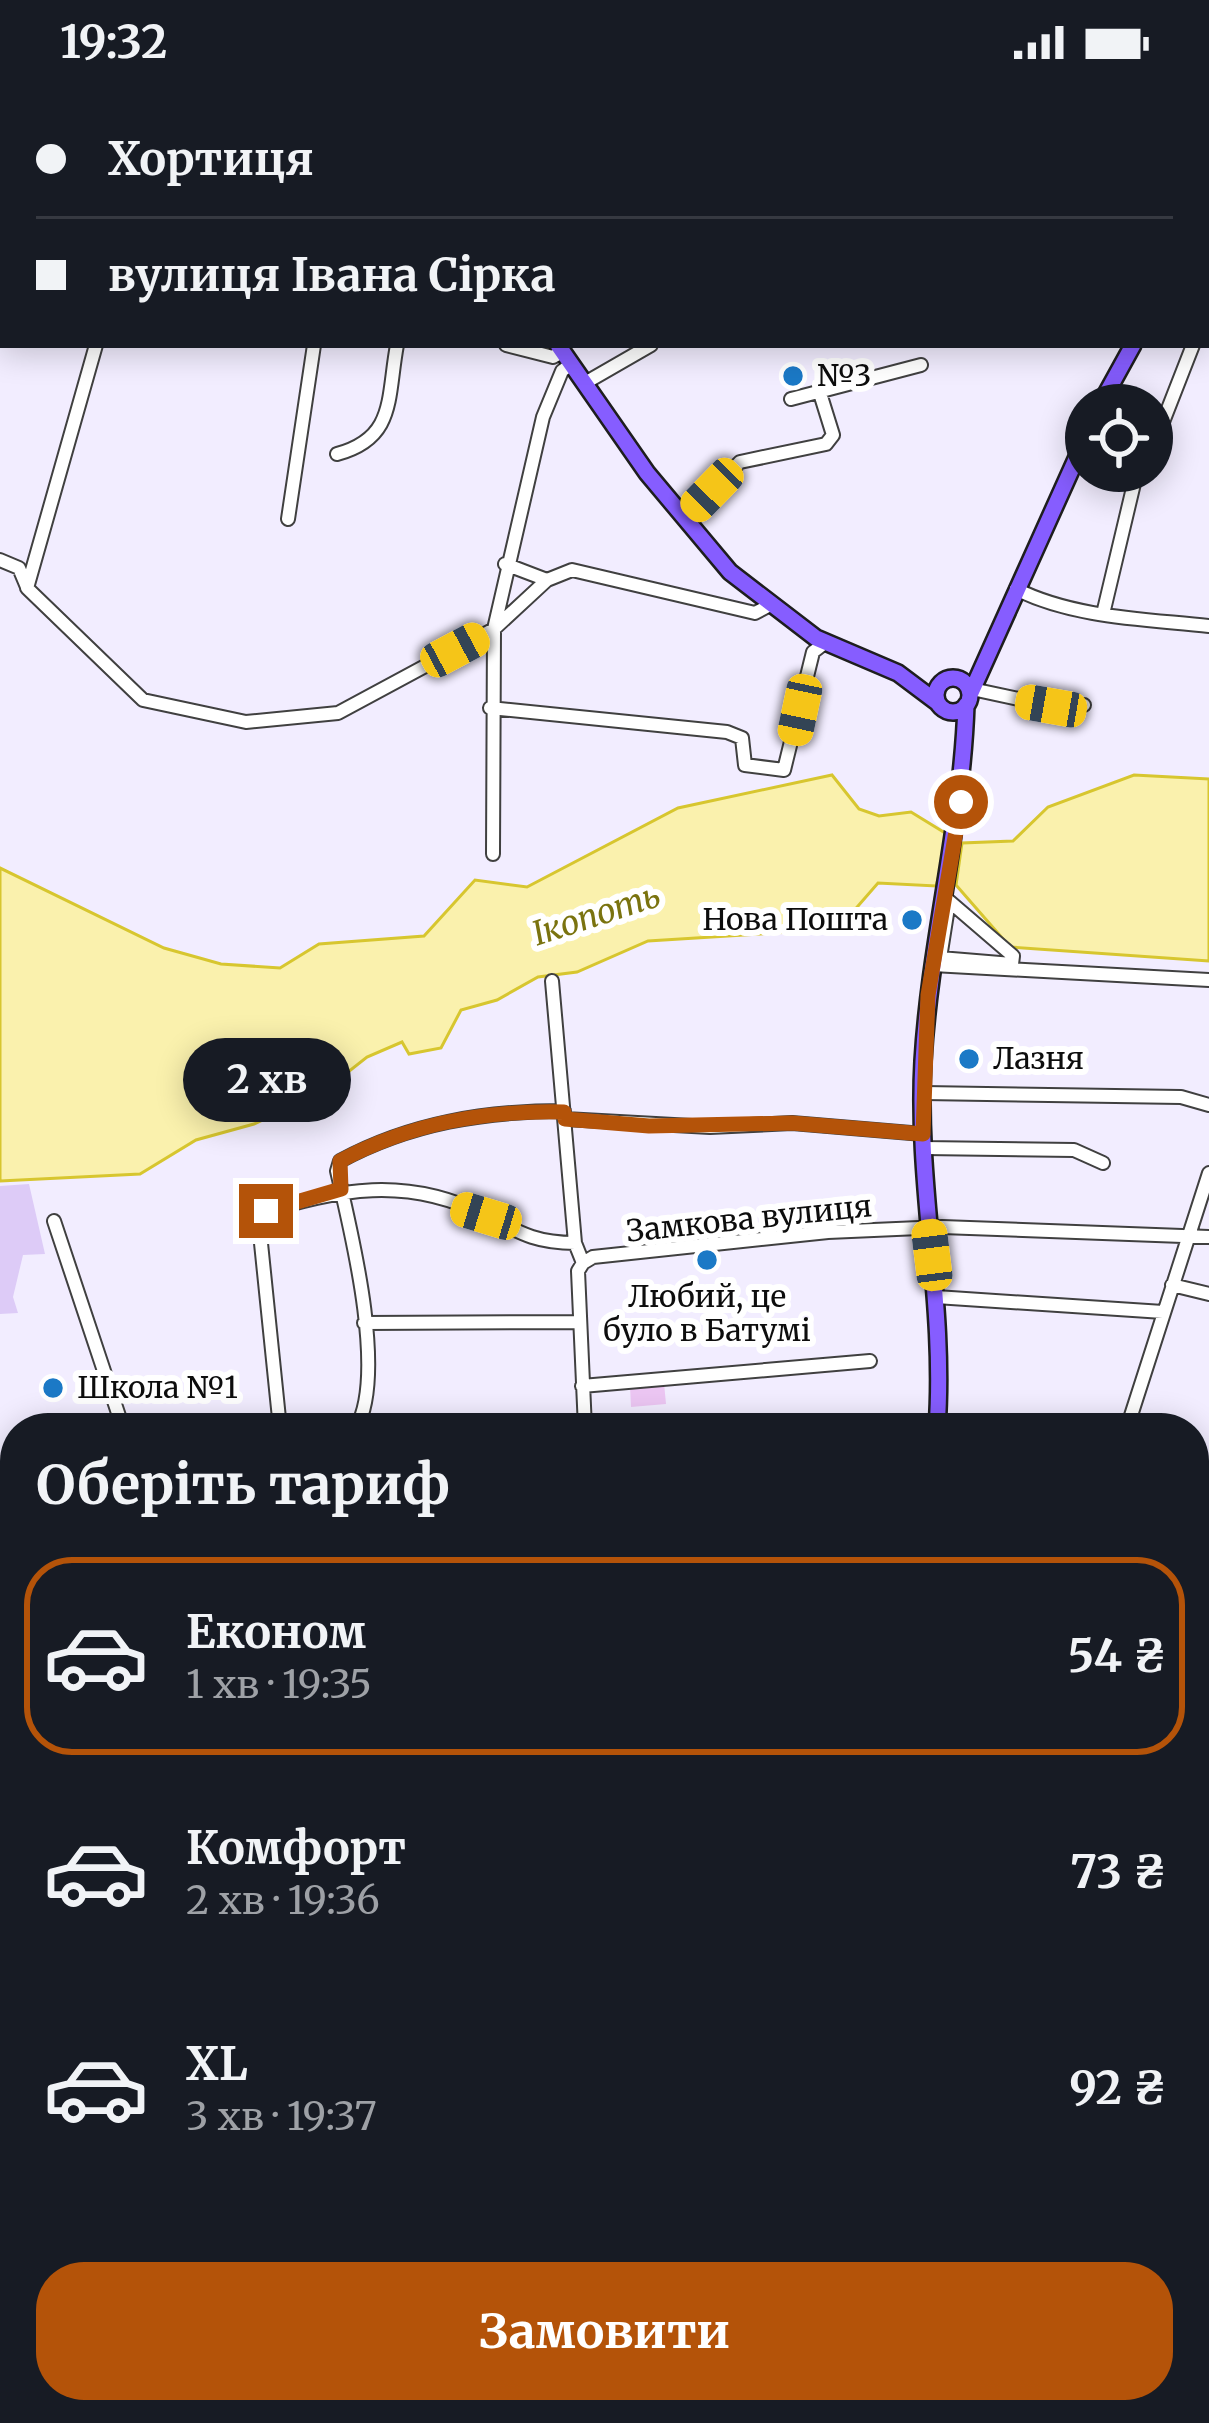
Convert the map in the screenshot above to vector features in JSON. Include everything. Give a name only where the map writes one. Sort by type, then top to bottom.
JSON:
[{"type":"main road","points":[[1112,384],[1131,348]]},
{"type":"main road","points":[[564,354],[685,519],[730,572],[826,642],[898,673],[942,707]]},
{"type":"main road","points":[[937,1413],[936,1297],[928,1227],[924,1093],[933,965],[956,837],[969,696],[1065,483]]},
{"type":"main road","points":[[964,767],[938,688],[988,648]]},
{"type":"main road","points":[[898,673],[966,684],[969,696]]},
{"type":"main road","points":[[942,707],[969,696]]},
{"type":"street","points":[[27,588],[95,348]]},
{"type":"street","points":[[288,519],[314,348]]},
{"type":"street","points":[[337,454],[366,446],[382,428],[396,348]]},
{"type":"street","points":[[493,854],[490,708],[494,629],[505,564],[564,354],[554,357],[518,348]]},
{"type":"street","points":[[585,383],[646,348]]},
{"type":"street","points":[[1173,396],[1192,348]]},
{"type":"street","points":[[791,399],[921,364]]},
{"type":"street","points":[[685,519],[740,462],[826,444],[833,435],[819,390]]},
{"type":"street","points":[[1103,614],[1131,492]]},
{"type":"street","points":[[0,560],[19,568],[27,588],[143,700],[246,722],[338,713],[494,629],[547,580],[572,570],[755,613],[772,604]]},
{"type":"street","points":[[505,564],[547,580]]},
{"type":"street","points":[[1016,589],[1038,600],[1103,614],[1209,626]]},
{"type":"street","points":[[490,708],[727,732],[742,738],[745,766],[784,770],[813,652],[826,642]]},
{"type":"street","points":[[969,696],[1084,705]]},
{"type":"street","points":[[949,901],[1013,956],[1012,964],[940,958],[949,901]]},
{"type":"street","points":[[933,965],[1209,980]]},
{"type":"street","points":[[552,981],[575,1243],[583,1263],[579,1322],[584,1413]]},
{"type":"street","points":[[924,1093],[1181,1097],[1209,1105]]},
{"type":"street","points":[[365,1413],[364,1323],[340,1161],[369,1145],[472,1114],[565,1115],[649,1126],[792,1123],[923,1141],[1074,1150],[1103,1162]]},
{"type":"street","points":[[1132,1413],[1209,1173]]},
{"type":"street","points":[[278,1413],[258,1214],[341,1189],[401,1190],[486,1216],[515,1236],[575,1243]]},
{"type":"street","points":[[54,1221],[118,1413]]},
{"type":"street","name":"Замкова вулиця","points":[[583,1263],[808,1234],[928,1227],[1209,1237]]},
{"type":"street","points":[[1172,1285],[1209,1294]]},
{"type":"street","points":[[936,1297],[1163,1312]]},
{"type":"street","points":[[364,1323],[579,1322]]},
{"type":"street","points":[[582,1386],[870,1361]]},
{"type":"shaded area","points":[[29,1184],[45,1254],[23,1255],[13,1297],[18,1313],[0,1314],[0,1186]]},
{"type":"shaded area","points":[[664,1383],[666,1404],[631,1407],[630,1386]]},
{"type":"water","name":"Ікопоть","points":[[832,775],[859,809],[879,816],[911,812],[950,836],[936,886],[878,883],[838,929],[648,941],[577,972],[538,977],[497,1000],[461,1010],[441,1048],[409,1054],[402,1042],[367,1057],[324,1091],[254,1124],[196,1140],[140,1174],[0,1181],[0,868],[164,948],[221,964],[280,968],[319,944],[424,936],[475,880],[527,887],[678,808]]},
{"type":"water","points":[[1134,775],[1209,779],[1209,961],[1010,947],[956,885],[962,843],[1013,841],[1048,807]]},
{"type":"place","name":"№3","points":[[793,376]]},
{"type":"place","name":"Нова Пошта","points":[[912,920]]},
{"type":"place","name":"Лазня","points":[[969,1059]]},
{"type":"place","name":"Любий, це було в Батумі","points":[[707,1260]]},
{"type":"place","name":"Школа №1","points":[[53,1388]]},
{"type":"route","points":[[266,1211],[341,1189],[340,1161],[369,1145],[472,1114],[564,1112],[565,1119],[649,1126],[792,1123],[923,1134],[928,995],[961,802]]}]
